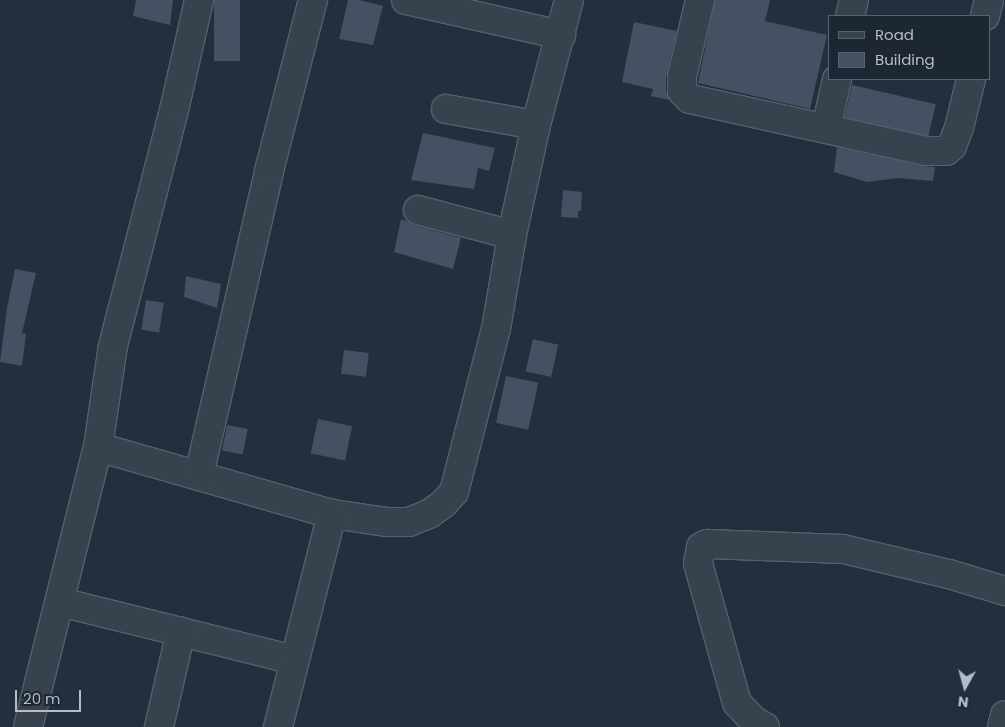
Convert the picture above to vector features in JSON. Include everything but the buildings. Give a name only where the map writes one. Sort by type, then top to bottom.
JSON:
[{"type":"street","points":[[28,727],[98,447],[113,346],[170,125],[199,0]]},
{"type":"street","points":[[199,475],[270,171],[313,0]]},
{"type":"street","points":[[406,0],[560,35]]},
{"type":"street","points":[[98,447],[332,514],[387,522],[409,522],[429,514],[444,503],[454,492],[496,329],[512,235],[536,125],[568,0]]},
{"type":"street","points":[[700,0],[682,77],[682,91],[685,96],[926,151],[946,151],[952,146],[959,128],[970,80]]},
{"type":"street","points":[[850,15],[854,0]]},
{"type":"street","points":[[985,15],[988,0]]},
{"type":"street","points":[[826,128],[837,80]]},
{"type":"street","points":[[446,109],[536,125]]},
{"type":"street","points":[[418,210],[512,235]]},
{"type":"street","points":[[278,727],[332,514]]},
{"type":"street","points":[[765,727],[752,720],[737,703],[698,563],[701,547],[707,544],[843,549],[949,574],[1005,591]]},
{"type":"street","points":[[60,602],[294,660]]},
{"type":"street","points":[[159,727],[181,631]]},
{"type":"street","points":[[1002,727],[1005,715]]}]
